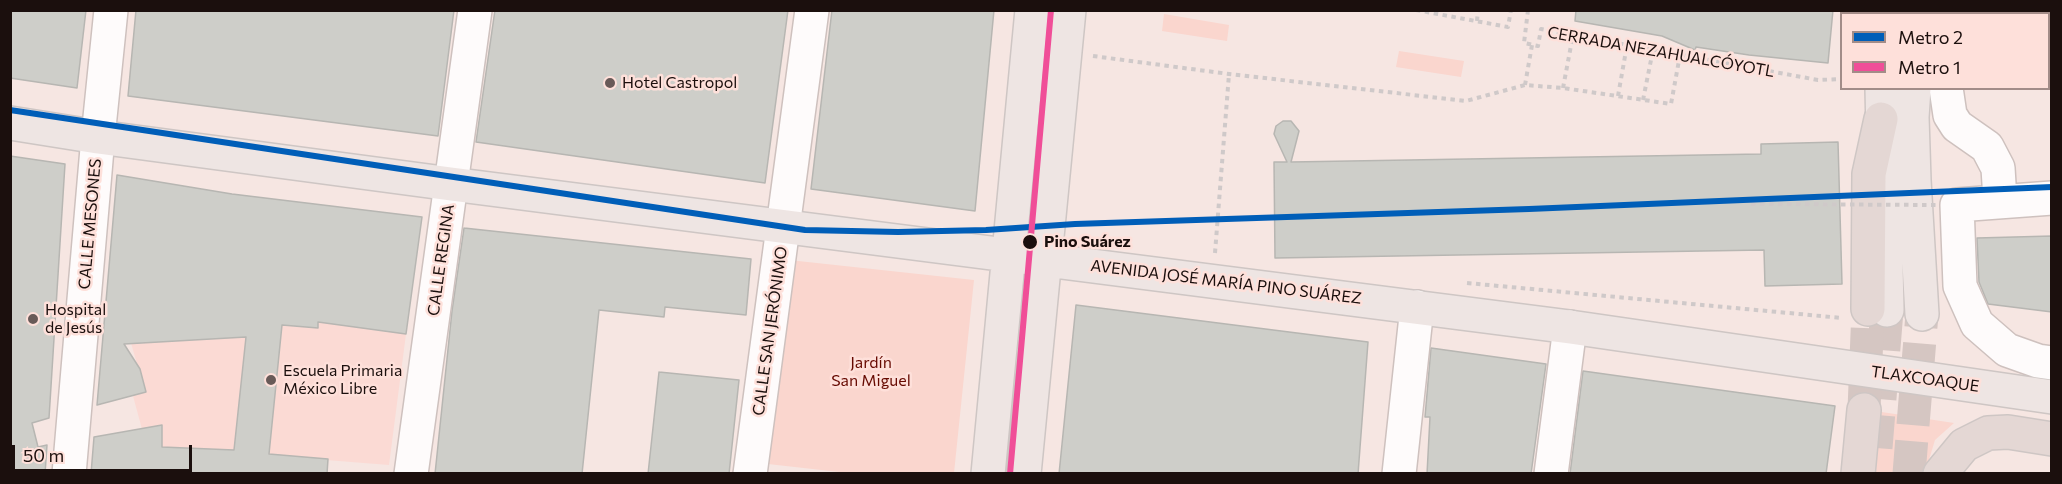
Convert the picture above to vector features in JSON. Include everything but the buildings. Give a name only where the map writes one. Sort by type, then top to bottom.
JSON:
[{"type":"highway","points":[[1870,313],[1869,174],[1882,104]]},
{"type":"highway","points":[[1858,474],[1864,410]]},
{"type":"highway","points":[[1940,474],[1964,445],[1988,433],[2008,432],[2052,439]]},
{"type":"main road","points":[[988,474],[1032,10]]},
{"type":"main road","points":[[1024,474],[1069,10]]},
{"type":"main road","points":[[1914,90],[1912,117],[1914,180],[1922,314]]},
{"type":"main road","name":"AVENIDA JOSÉ MARÍA PINO SUÁREZ","points":[[10,123],[98,137],[451,184],[1570,327],[1799,361]]},
{"type":"main road","name":"TLAXCOAQUE","points":[[1799,361],[2052,397]]},
{"type":"street","name":"CALLE MESONES","points":[[69,474],[111,10]]},
{"type":"street","name":"CALLE REGINA","points":[[411,474],[475,10]]},
{"type":"street","name":"CALLE SAN JERÓNIMO","points":[[750,474],[812,10]]},
{"type":"street","points":[[1946,90],[1950,115],[1957,126],[1987,147],[1998,168],[2000,200]]},
{"type":"street","points":[[2052,198],[2000,200],[1957,205],[1960,286],[1977,324],[2007,350],[2038,361],[2052,363]]},
{"type":"street","points":[[1399,474],[1417,307]]},
{"type":"street","points":[[1551,474],[1570,327]]},
{"type":"path","points":[[1416,10],[1508,27],[1511,10]]},
{"type":"path","points":[[1477,21],[1479,10]]},
{"type":"path","name":"CERRADA NEZAHUALCÓYOTL","points":[[1528,10],[1524,43],[1532,45],[1538,46],[1541,29],[1818,80],[1840,79]]},
{"type":"path","points":[[1563,88],[1573,35]]},
{"type":"path","points":[[1525,85],[1532,45]]},
{"type":"path","points":[[1618,96],[1627,45]]},
{"type":"path","points":[[1643,100],[1653,50]]},
{"type":"path","points":[[1065,52],[1229,74],[1466,101],[1525,85],[1563,88],[1671,104],[1680,55]]},
{"type":"path","points":[[1214,259],[1229,74]]},
{"type":"path","points":[[1751,204],[1936,205]]},
{"type":"path","points":[[1463,282],[1870,313]]},
{"type":"shaded area","name":"Escuela Primaria México Libre","points":[[224,320],[317,328],[318,322],[406,334],[389,465],[162,447],[162,425],[142,429],[133,396],[145,392],[131,343],[225,338]]},
{"type":"green space","points":[[1164,14],[1229,25],[1227,41],[1162,31]]},
{"type":"green space","points":[[1399,51],[1464,61],[1461,77],[1396,67]]},
{"type":"green space","name":"Jardín San Miguel","points":[[789,260],[974,280],[954,473],[857,474],[768,464]]},
{"type":"green space","points":[[1875,411],[1954,423],[1935,440],[1925,473],[1869,474]]},
{"type":"tunnel","points":[[1864,410],[1868,309]]},
{"type":"tunnel","points":[[1876,448],[1887,310]]},
{"type":"tunnel","points":[[1909,474],[1922,314]]},
{"type":"metro line","name":"1","points":[[1010,474],[1051,10]]},
{"type":"metro line","name":"2","points":[[10,110],[805,230],[898,232],[986,230],[1075,224],[1529,209],[2052,187]]},
{"type":"place","name":"Hotel Castropol","points":[[610,83]]},
{"type":"place","name":"Pino Suárez","points":[[1030,242]]},
{"type":"place","name":"Hospital de Jesús","points":[[33,319]]},
{"type":"place","name":"Escuela Primaria México Libre","points":[[271,380]]}]
